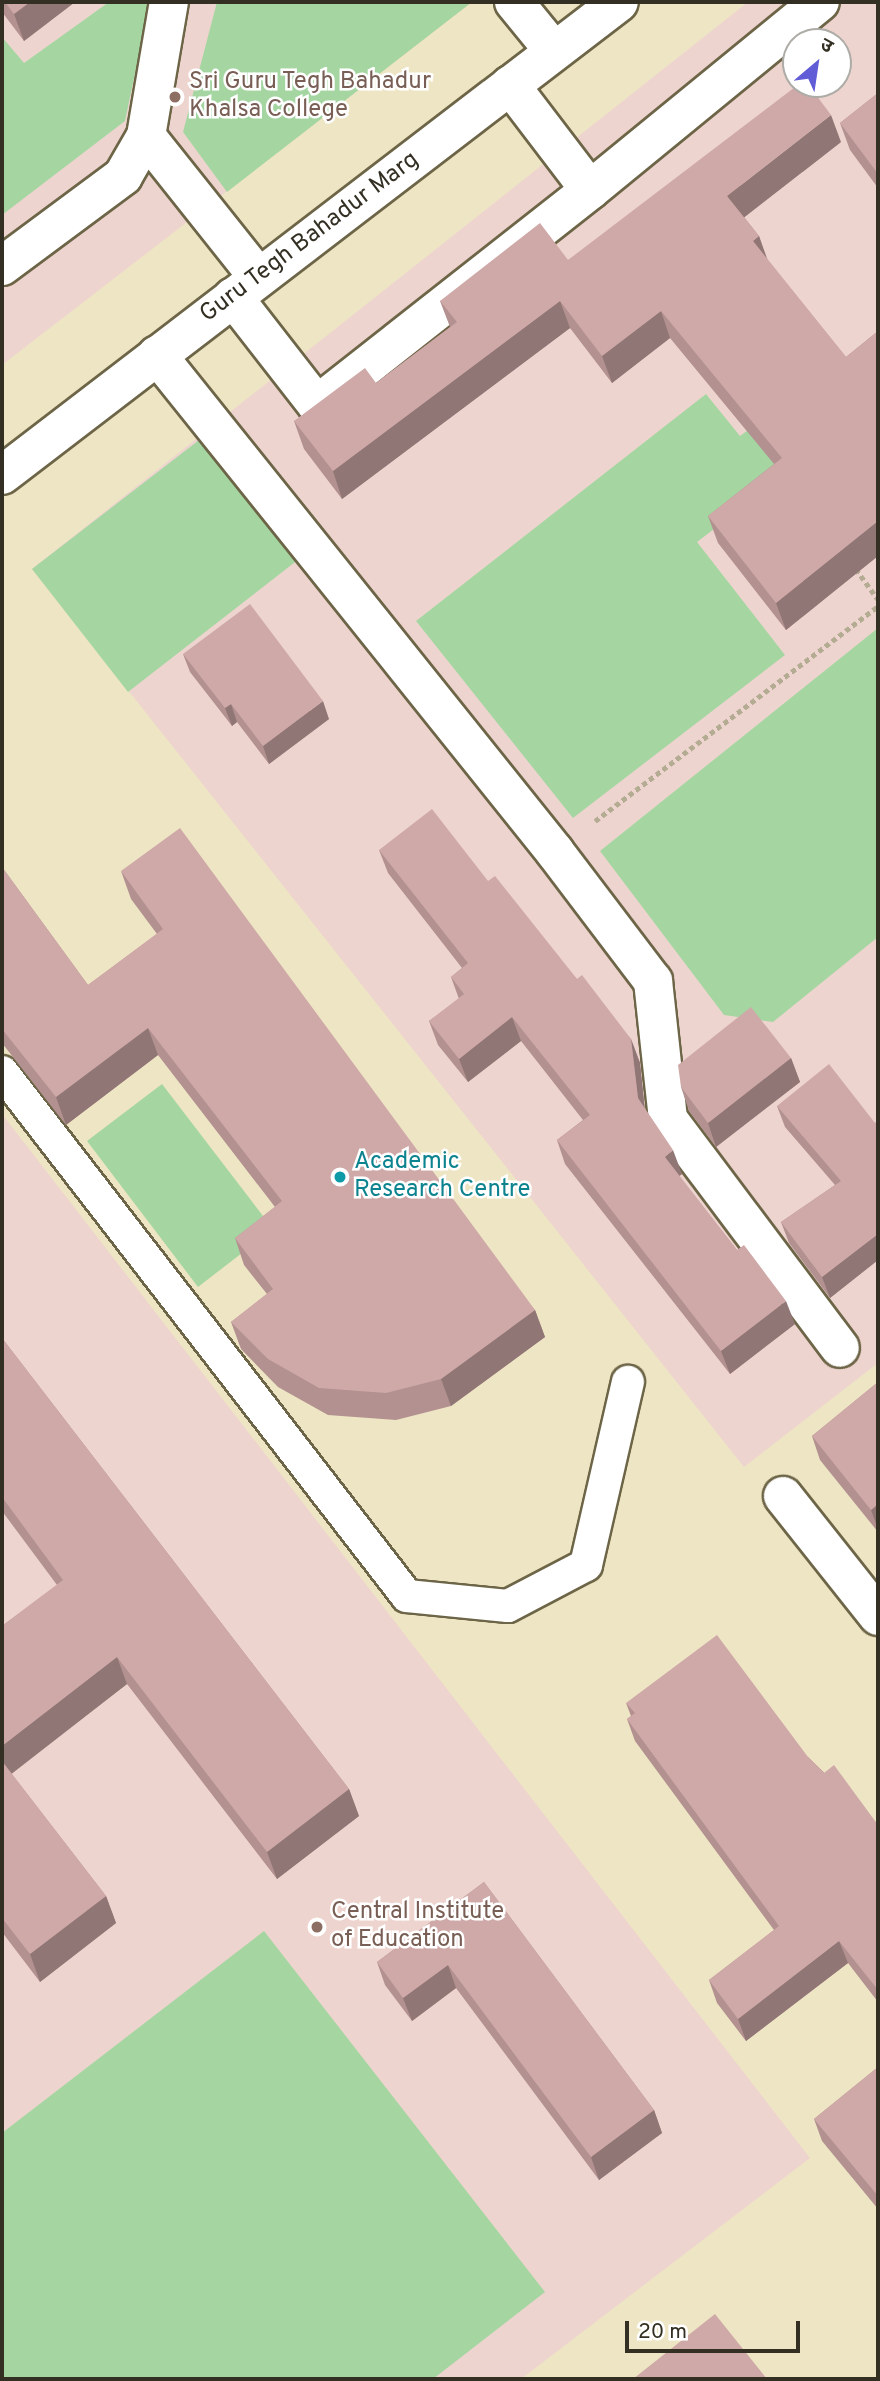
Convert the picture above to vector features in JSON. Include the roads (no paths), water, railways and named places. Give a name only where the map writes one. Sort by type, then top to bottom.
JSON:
[{"type":"street","points":[[2,266],[123,176],[146,136],[169,2]]},
{"type":"street","points":[[514,2],[555,51]]},
{"type":"street","name":"Guru Tegh Bahadur Marg","points":[[2,475],[619,2]]},
{"type":"street","points":[[146,136],[246,287],[317,405],[590,190],[820,2]]},
{"type":"street","points":[[510,85],[590,190]]},
{"type":"street","points":[[157,355],[555,852],[653,981],[668,1119],[840,1348]]},
{"type":"street","points":[[783,1496],[878,1616]]},
{"type":"lane","points":[[2,1072],[407,1596],[508,1606],[586,1565],[628,1382]]},
{"type":"place","name":"Sri Guru Tegh Bahadur Khalsa College","points":[[175,97]]},
{"type":"place","name":"Academic Research Centre","points":[[340,1177]]},
{"type":"place","name":"Central Institute of Education","points":[[317,1927]]}]
